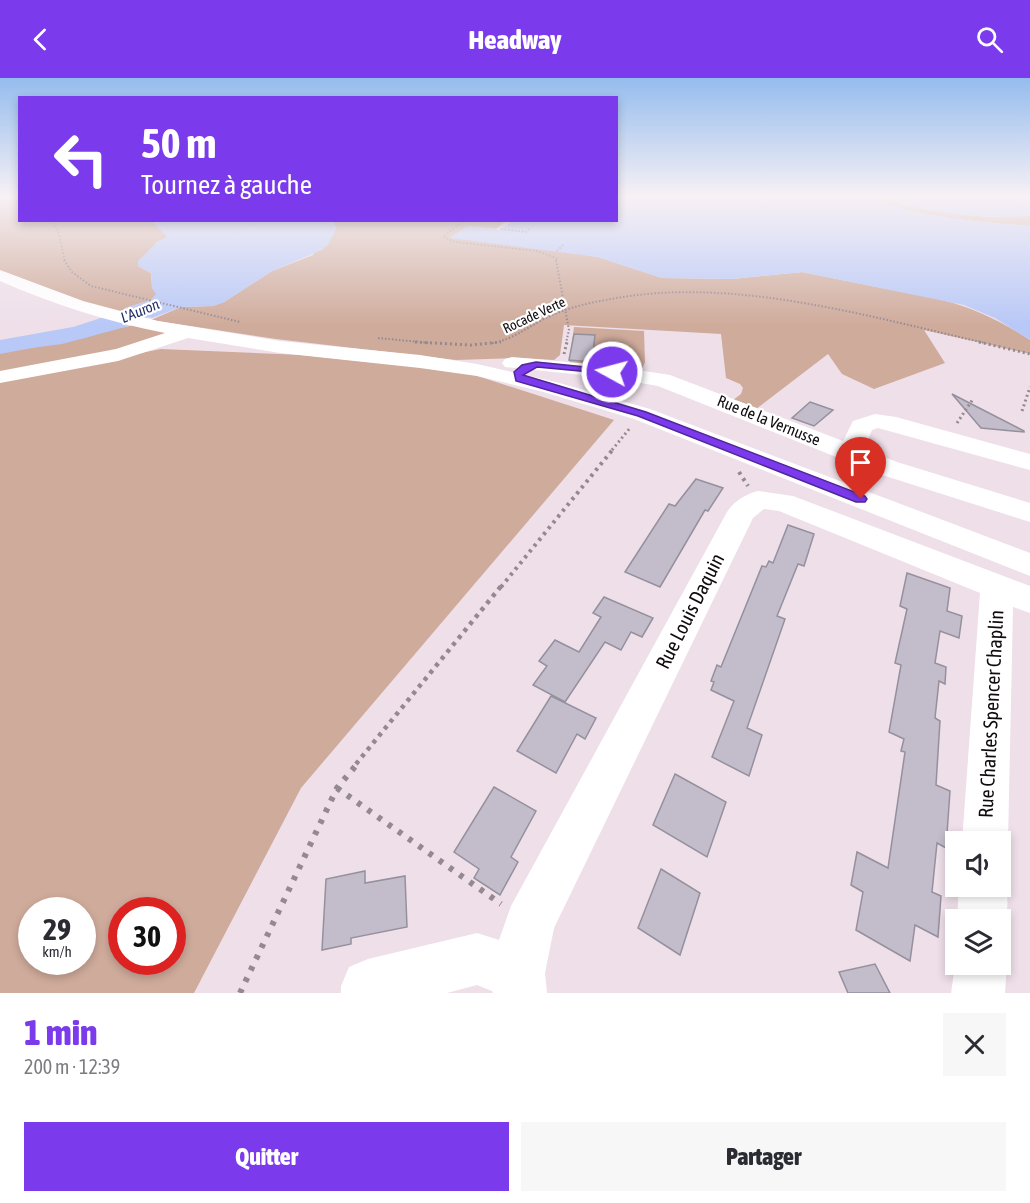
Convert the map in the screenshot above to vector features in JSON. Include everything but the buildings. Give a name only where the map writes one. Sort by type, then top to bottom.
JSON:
[{"type":"street","name":"Rue de la Vernusse","points":[[0,275],[22,285],[110,314],[187,332],[278,347],[453,366],[493,363],[528,371],[562,366],[642,375],[682,386],[888,468],[1030,513]]},
{"type":"street","points":[[0,377],[122,353],[187,332]]},
{"type":"street","points":[[528,371],[1030,565]]},
{"type":"street","points":[[850,453],[862,426],[874,422],[888,422],[1030,462]]},
{"type":"street","name":"Rue Louis Daquin","points":[[522,963],[741,512],[758,500],[783,502],[1013,594]]},
{"type":"street","name":"Rue Charles Spencer Chaplin","points":[[986,831],[1013,594]]},
{"type":"street","points":[[368,993],[368,986],[477,959],[522,963]]},
{"type":"street","points":[[978,993],[979,975]]},
{"type":"path","points":[[59,240],[61,253],[75,276],[91,286],[183,310],[241,322]]},
{"type":"path","points":[[449,240],[537,251],[554,256],[569,330],[562,366]]},
{"type":"path","points":[[557,251],[563,245]]},
{"type":"path","name":"Rocade Verte","points":[[374,338],[469,345],[497,342],[508,340],[564,311],[616,297],[657,292],[732,292],[801,303],[1030,354]]},
{"type":"path","points":[[1022,411],[1030,387]]},
{"type":"path","points":[[947,439],[973,399]]},
{"type":"path","points":[[240,993],[338,788],[642,414]]},
{"type":"path","points":[[338,788],[522,963]]},
{"type":"shaded area","points":[[0,240],[162,240],[157,242],[138,266],[151,273],[152,288],[157,294],[151,300],[125,308],[125,311],[110,314],[0,275]]},
{"type":"shaded area","points":[[324,240],[518,240],[560,251],[598,257],[662,278],[732,279],[802,272],[942,300],[977,311],[1030,340],[1030,354],[924,330],[945,363],[874,389],[842,374],[828,354],[756,409],[733,400],[741,394],[743,388],[740,384],[726,378],[721,334],[564,325],[560,355],[554,360],[522,358],[456,360],[276,339],[151,320],[181,307],[213,306],[224,302],[272,271],[313,255]]},
{"type":"shaded area","points":[[145,323],[187,332],[140,348],[0,377],[0,351]]},
{"type":"shaded area","points":[[574,327],[644,331],[645,362],[641,371],[569,364]]},
{"type":"shaded area","points":[[161,349],[302,355],[465,372],[614,420],[301,788],[194,993],[0,993],[0,381]]},
{"type":"water","points":[[162,240],[331,240],[322,250],[272,271],[224,302],[213,306],[181,307],[152,318],[125,311],[125,308],[151,300],[156,294],[152,288],[151,273],[138,266],[138,261]]},
{"type":"water","points":[[463,240],[1030,240],[1030,340],[995,318],[964,305],[802,272],[732,279],[662,278],[598,257]]},
{"type":"water","points":[[100,318],[129,326],[62,344],[0,352],[0,343],[74,332]]},
{"type":"waterway","name":"L'Auron","points":[[0,347],[77,333],[137,314],[190,289],[224,240]]},
{"type":"route","points":[[612,372],[536,364],[521,370],[518,374],[519,379],[642,414],[861,499]]}]
